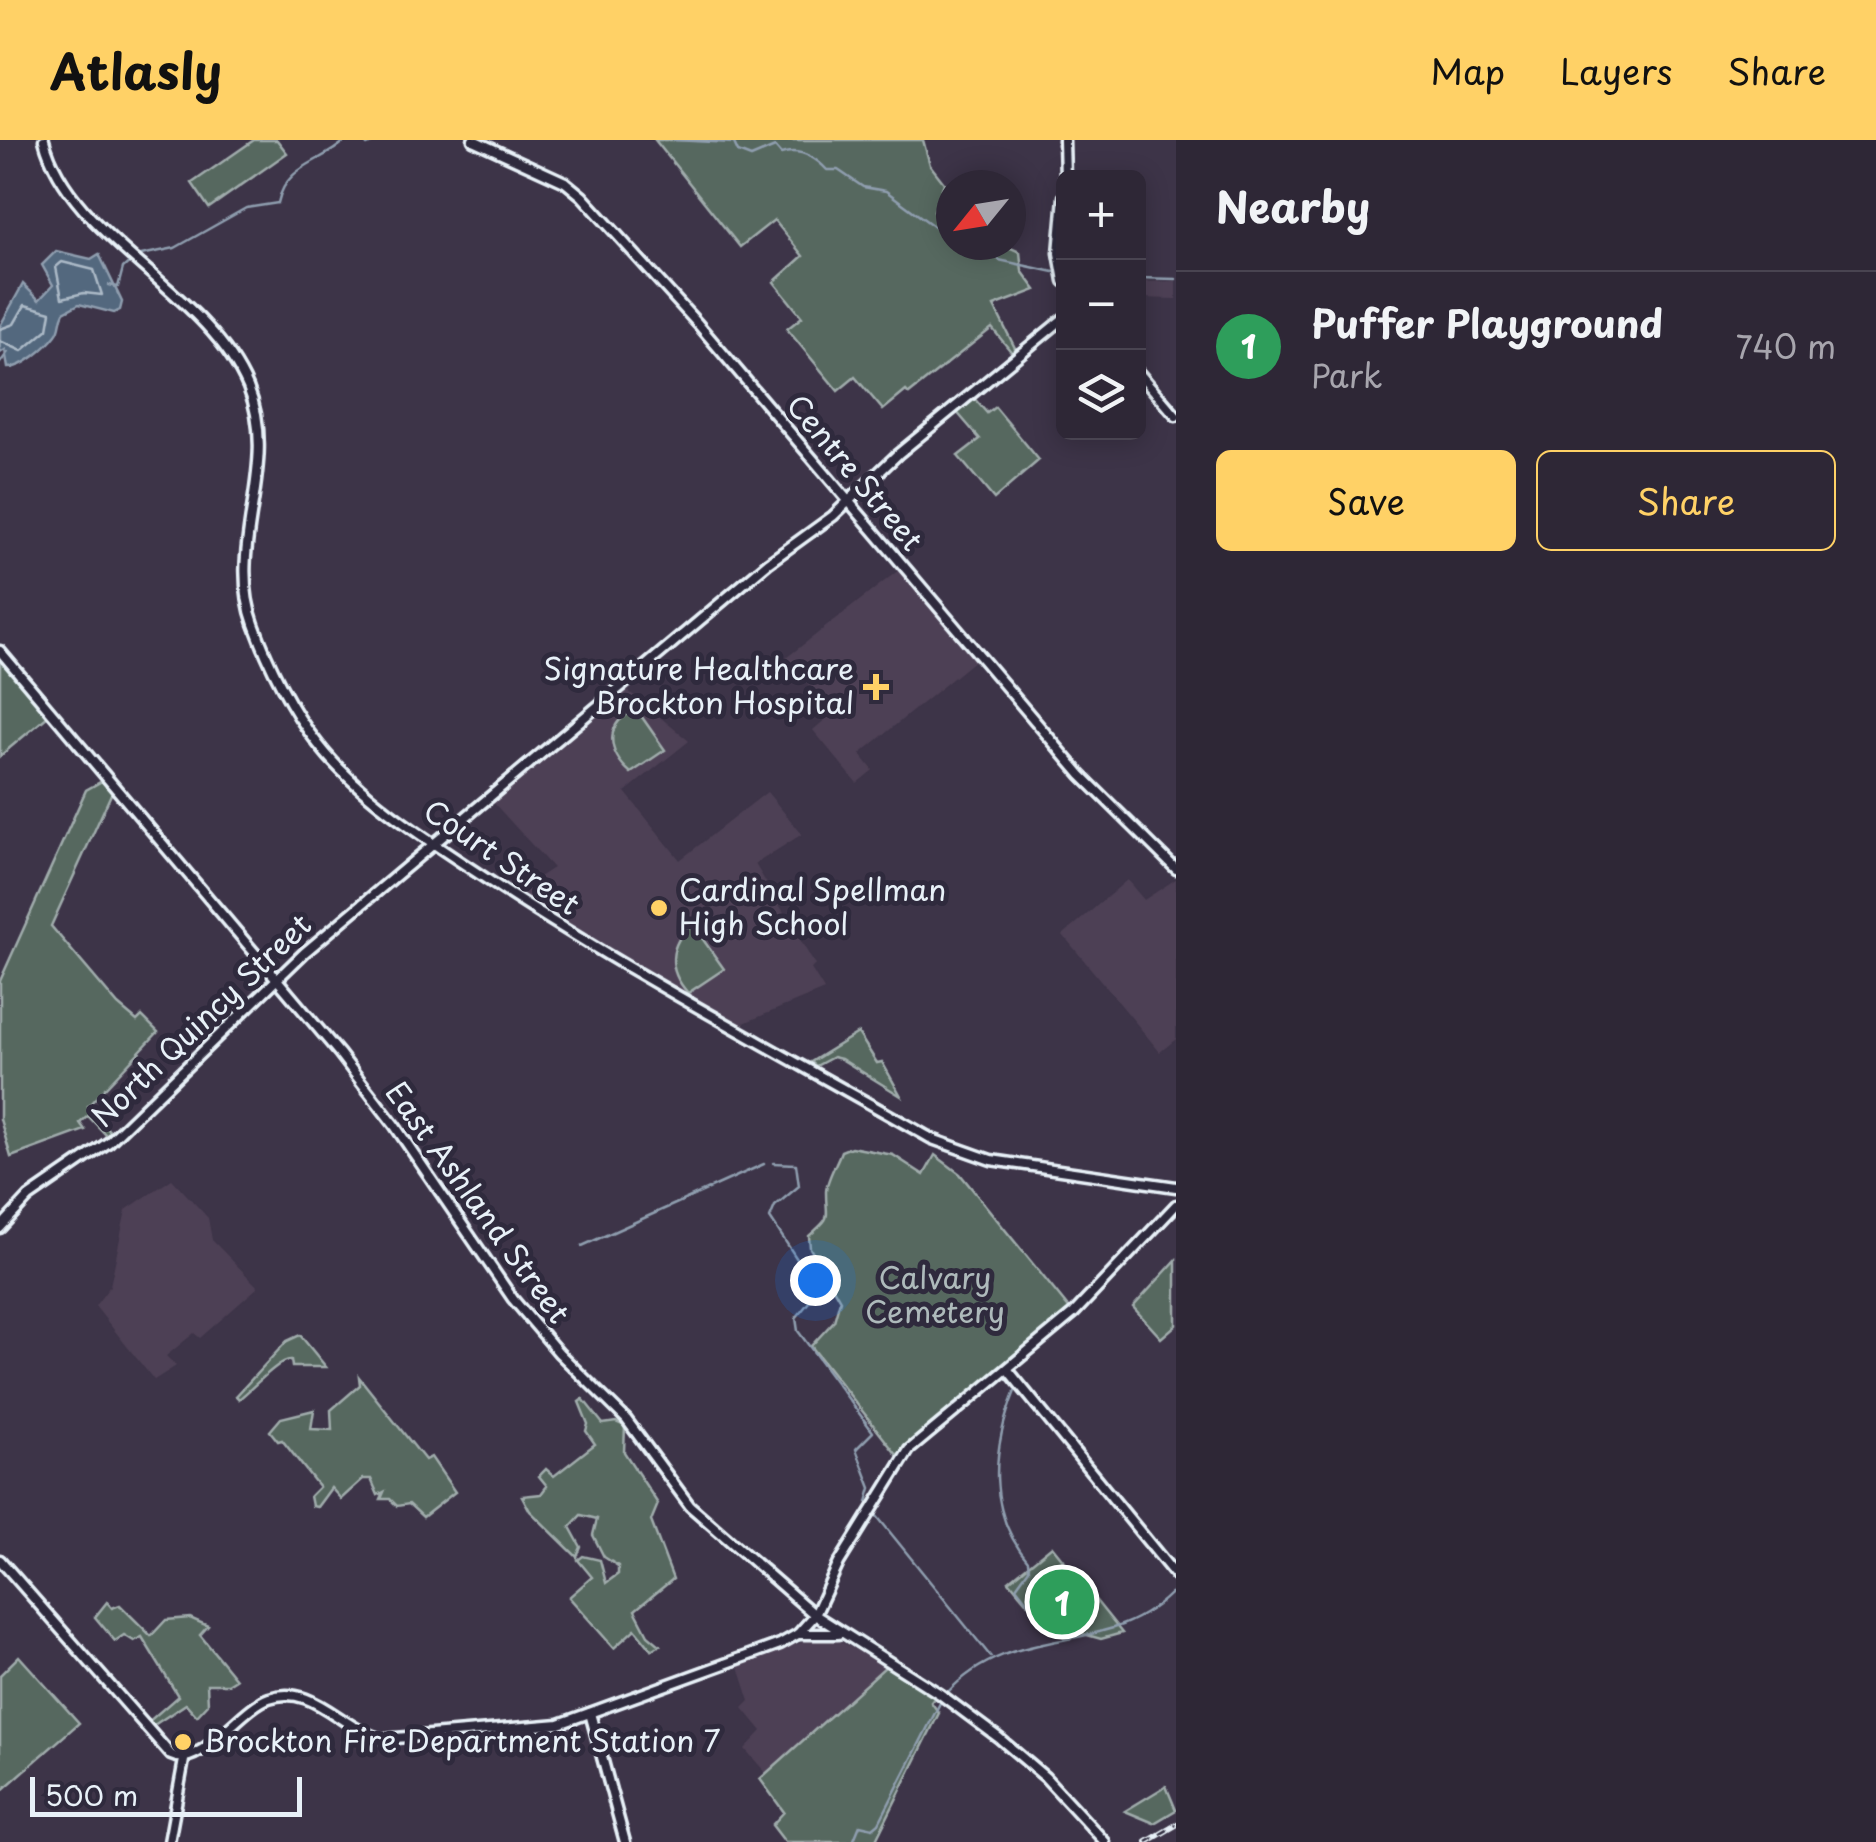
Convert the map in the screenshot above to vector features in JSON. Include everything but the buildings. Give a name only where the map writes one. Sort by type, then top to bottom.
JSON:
[{"type":"main road","name":"Court Street","points":[[44,140],[74,201],[137,257],[234,361],[258,416],[259,486],[244,567],[250,610],[268,655],[318,744],[344,772],[433,844],[580,940],[943,1144],[991,1160],[1176,1187]]},
{"type":"main road","name":"Centre Street","points":[[474,140],[565,182],[582,196],[698,324],[1080,775],[1176,870]]},
{"type":"main road","points":[[1064,140],[1065,170]]},
{"type":"main road","name":"North Quincy Street","points":[[0,1228],[29,1197],[109,1142],[275,978],[768,563],[848,503],[898,454],[1056,325]]},
{"type":"main road","points":[[1146,381],[1176,416]]},
{"type":"main road","name":"East Ashland Street","points":[[0,652],[396,1126],[522,1311],[626,1419],[690,1506],[813,1612],[949,1700],[1030,1763],[1105,1842]]},
{"type":"main road","points":[[798,1634],[902,1458],[1074,1314],[1176,1204]]},
{"type":"main road","points":[[1008,1370],[1176,1576]]},
{"type":"main road","points":[[0,1560],[171,1755],[184,1760]]},
{"type":"main road","points":[[169,1842],[184,1760],[261,1702],[278,1696],[300,1695],[358,1733],[384,1739],[550,1726],[798,1634],[828,1631],[848,1637]]},
{"type":"main road","points":[[590,1714],[625,1842]]},
{"type":"shaded area","points":[[1176,281],[1176,299],[1146,298],[1146,282]]},
{"type":"shaded area","name":"Signature Healthcare Brockton Hospital","points":[[899,570],[975,660],[860,754],[873,770],[857,783],[813,730],[833,713],[786,658]]},
{"type":"shaded area","name":"Cardinal Spellman High School","points":[[627,690],[689,741],[625,792],[680,860],[767,792],[802,834],[755,864],[815,965],[811,969],[824,990],[739,1025],[514,893],[553,868],[492,801]]},
{"type":"shaded area","points":[[1176,879],[1176,1039],[1160,1052],[1063,935],[1127,880],[1144,900]]},
{"type":"shaded area","points":[[172,1179],[208,1218],[212,1240],[258,1287],[200,1338],[194,1333],[166,1356],[176,1366],[154,1380],[95,1306],[110,1286],[126,1210]]},
{"type":"shaded area","points":[[828,1635],[886,1666],[766,1773],[745,1749],[762,1731],[743,1708],[750,1701],[737,1661]]},
{"type":"green space","points":[[254,140],[277,140],[287,153],[209,208],[192,183]]},
{"type":"green space","points":[[655,140],[923,140],[936,173],[936,260],[1021,260],[1022,271],[1036,290],[994,306],[1017,352],[1013,354],[992,328],[883,410],[855,377],[838,391],[787,329],[802,317],[774,282],[803,256],[774,220],[740,247]]},
{"type":"green space","points":[[972,396],[987,413],[995,407],[1039,460],[994,499],[958,456],[980,439],[955,410]]},
{"type":"green space","points":[[0,657],[48,716],[0,756]]},
{"type":"green space","points":[[637,710],[665,750],[631,773],[617,756],[612,738],[618,722]]},
{"type":"green space","points":[[102,781],[112,792],[51,926],[118,1005],[137,1021],[142,1016],[158,1032],[88,1106],[112,1134],[108,1137],[88,1116],[80,1123],[85,1130],[11,1157],[0,1119],[0,981],[86,790]]},
{"type":"green space","points":[[692,924],[724,969],[688,993],[676,975],[673,958],[678,940]]},
{"type":"green space","points":[[858,1033],[877,1063],[882,1062],[901,1096],[841,1059],[833,1057],[816,1066],[811,1062]]},
{"type":"green space","name":"Calvary Cemetery","points":[[851,1147],[893,1155],[924,1175],[935,1155],[960,1174],[1071,1311],[897,1455],[811,1346],[834,1321],[840,1300],[810,1248],[809,1236],[825,1220],[828,1182],[841,1151]]},
{"type":"green space","points":[[1176,1260],[1176,1325],[1161,1338],[1133,1307]]},
{"type":"green space","points":[[300,1335],[326,1367],[292,1367],[291,1360],[286,1361],[239,1399],[236,1396],[287,1341]]},
{"type":"green space","points":[[359,1377],[425,1460],[431,1457],[455,1492],[423,1517],[409,1504],[397,1506],[390,1499],[381,1499],[384,1492],[378,1495],[371,1479],[363,1479],[341,1499],[331,1488],[317,1507],[312,1506],[310,1496],[319,1487],[282,1440],[278,1441],[270,1431],[281,1418],[314,1410],[311,1429],[332,1430],[331,1410],[360,1385]]},
{"type":"green space","points":[[583,1399],[603,1424],[616,1422],[625,1426],[624,1452],[658,1504],[651,1521],[673,1579],[635,1610],[648,1635],[660,1645],[652,1650],[635,1629],[614,1648],[569,1597],[592,1577],[578,1560],[583,1556],[600,1560],[606,1583],[618,1574],[618,1566],[604,1557],[593,1535],[597,1519],[581,1515],[570,1527],[581,1547],[577,1557],[530,1511],[522,1496],[541,1494],[547,1486],[539,1476],[546,1469],[554,1476],[595,1444],[586,1431],[588,1424],[579,1402]]},
{"type":"green space","points":[[1052,1546],[1122,1633],[1101,1639],[1044,1623],[1009,1581]]},
{"type":"green space","points":[[107,1602],[112,1608],[120,1605],[151,1636],[166,1620],[190,1618],[208,1626],[200,1635],[236,1679],[228,1684],[207,1684],[208,1704],[197,1716],[186,1704],[151,1727],[147,1723],[178,1696],[142,1637],[134,1641],[124,1635],[115,1641],[95,1617]]},
{"type":"green space","points":[[19,1656],[79,1723],[0,1792],[0,1675]]},
{"type":"green space","points":[[886,1666],[936,1696],[931,1702],[939,1713],[875,1842],[785,1842],[772,1825],[784,1812],[760,1779]]},
{"type":"green space","points":[[1166,1786],[1176,1810],[1154,1823],[1125,1811]]},
{"type":"water","points":[[56,251],[91,259],[99,254],[122,302],[120,310],[114,313],[79,304],[64,312],[58,332],[40,351],[8,368],[5,350],[0,353],[0,326],[23,284],[39,300],[53,285],[42,265]]},
{"type":"waterway","points":[[141,255],[175,248],[246,208],[278,203],[282,190],[296,172],[346,140]]},
{"type":"waterway","points":[[363,140],[367,145],[378,140]]},
{"type":"waterway","points":[[673,140],[734,143],[738,152],[751,157],[775,147],[781,154],[806,155],[863,187],[886,191],[936,228]]},
{"type":"waterway","points":[[109,285],[118,287],[123,268],[132,260]]},
{"type":"waterway","points":[[999,260],[1054,272]]},
{"type":"waterway","points":[[1146,278],[1176,279]]},
{"type":"waterway","points":[[0,363],[8,352]]},
{"type":"waterway","points":[[773,1163],[796,1164],[799,1186],[775,1206],[770,1218],[818,1291],[796,1318],[798,1331],[873,1432],[856,1449],[871,1488],[867,1502]]},
{"type":"waterway","points":[[582,1246],[764,1164]]},
{"type":"waterway","points":[[1015,1391],[1001,1435],[997,1479],[1005,1521],[1028,1561],[1029,1569],[1016,1587],[1046,1625],[1071,1635]]},
{"type":"waterway","points":[[876,1515],[991,1657]]},
{"type":"waterway","points":[[946,1694],[974,1670],[1002,1655],[1122,1625],[1150,1611],[1176,1588]]},
{"type":"waterway","points":[[853,1842],[860,1825],[873,1828],[879,1823],[941,1701]]},
{"type":"railway","points":[[1147,1842],[1176,1825]]},
{"type":"place","name":"Signature Healthcare Brockton Hospital","points":[[876,687]]},
{"type":"place","name":"Cardinal Spellman High School","points":[[659,908]]},
{"type":"place","name":"Puffer Playground","points":[[1062,1602]]},
{"type":"place","name":"Brockton Fire Department Station 7","points":[[183,1742]]}]
